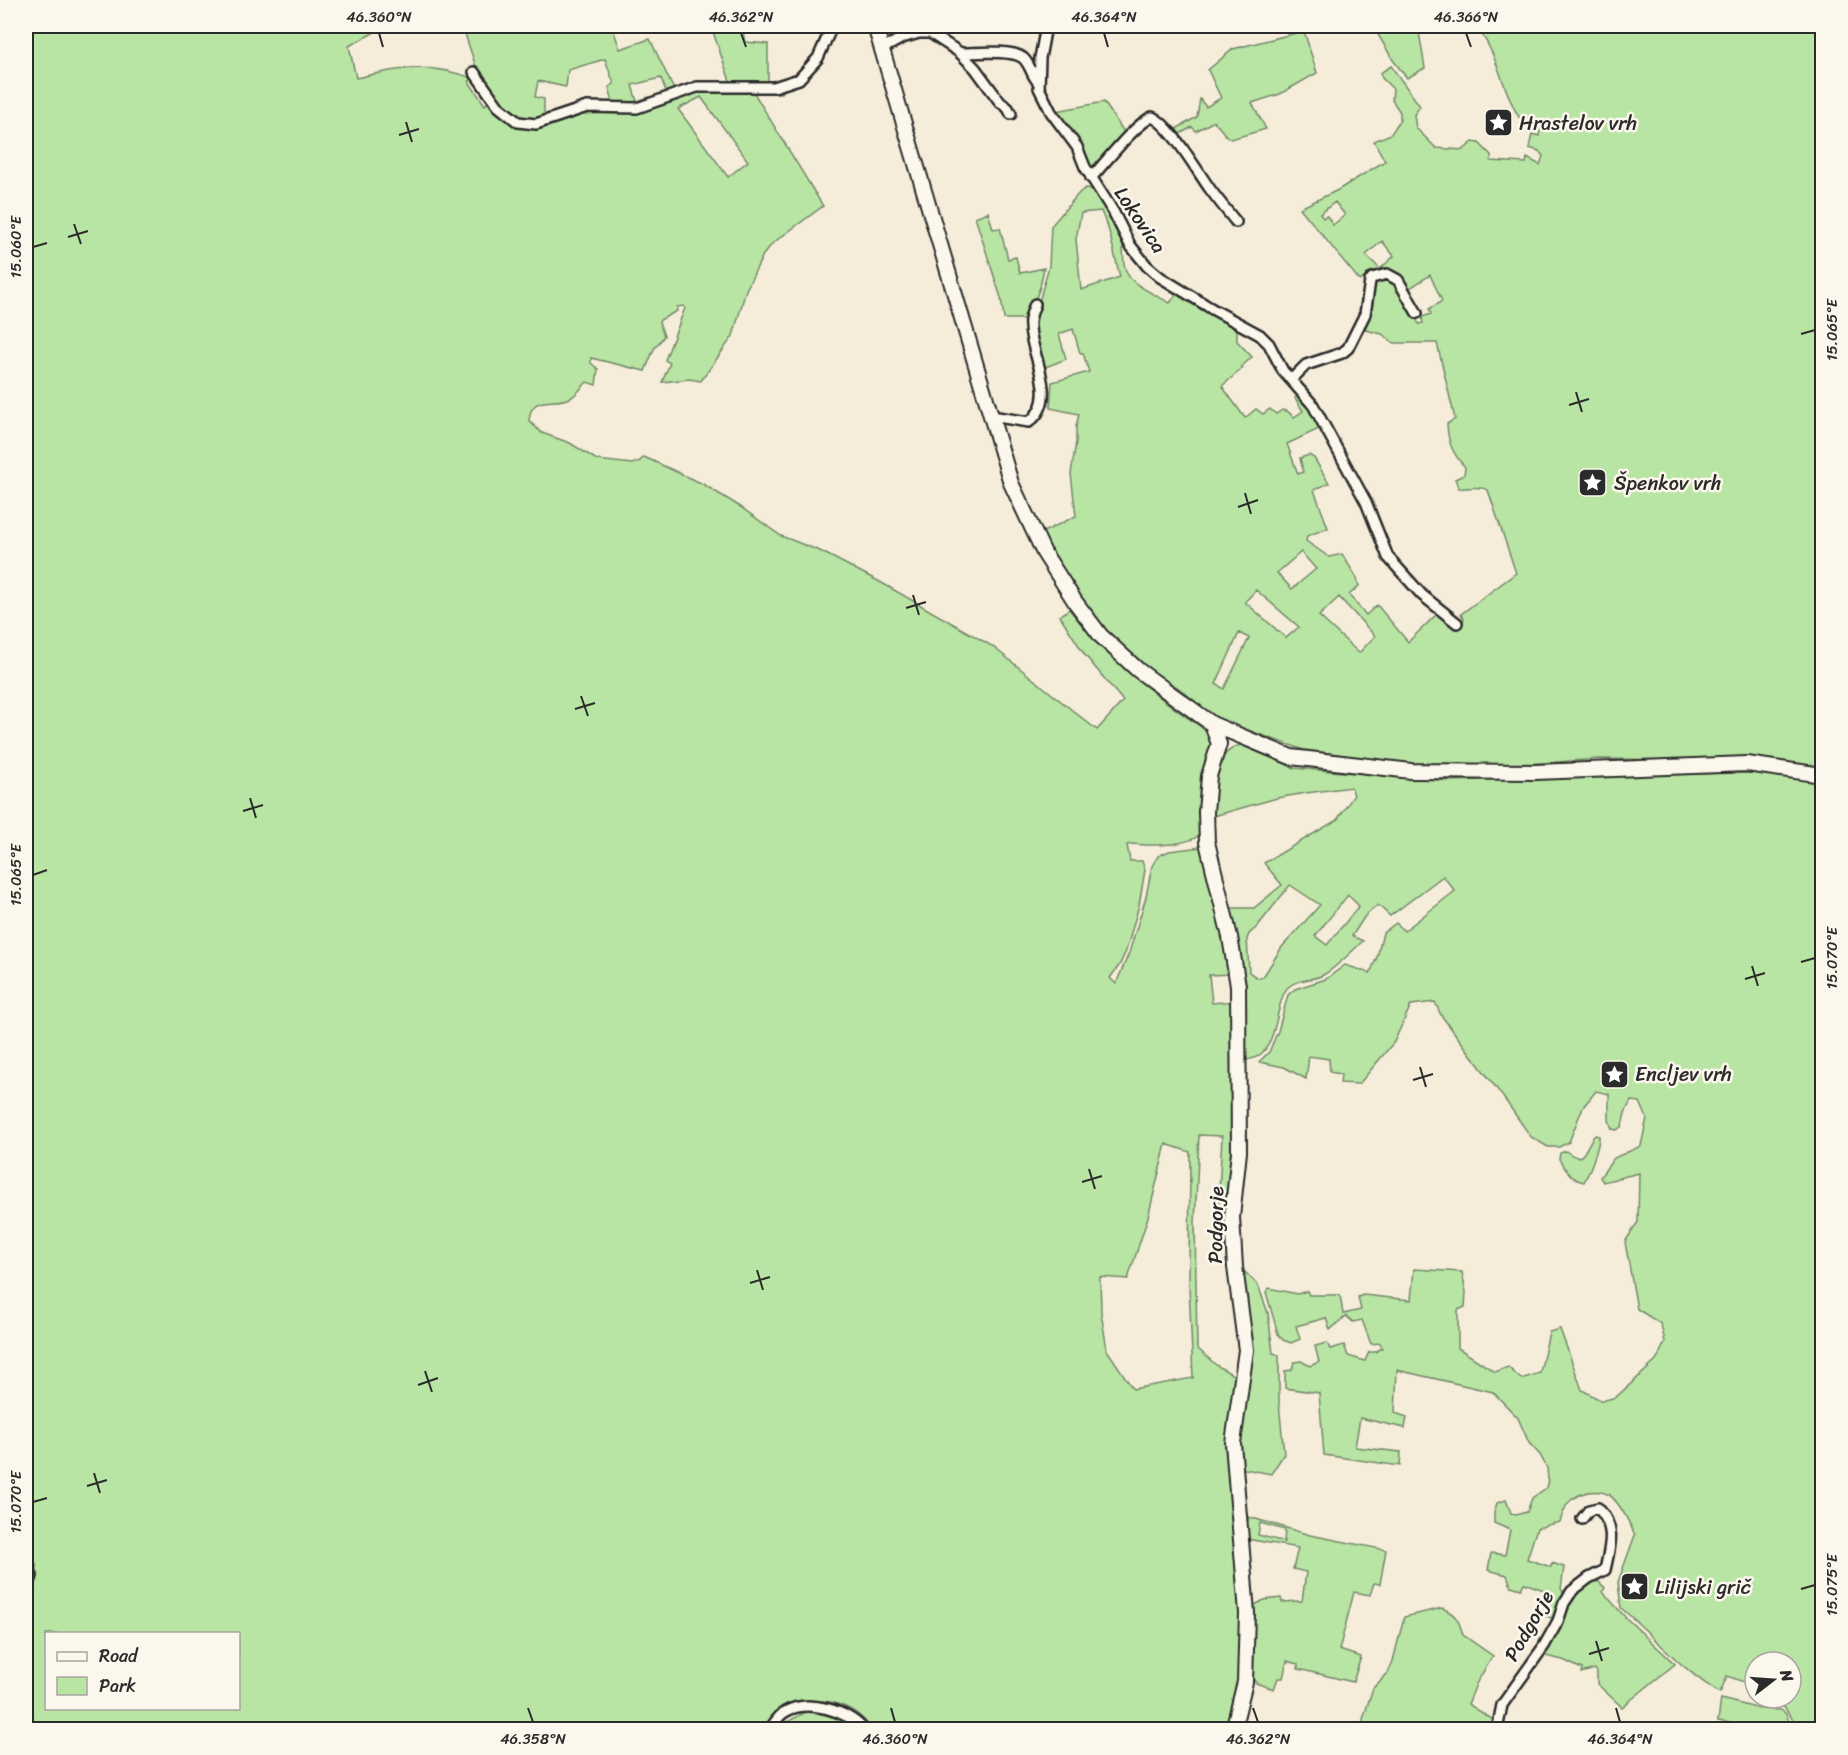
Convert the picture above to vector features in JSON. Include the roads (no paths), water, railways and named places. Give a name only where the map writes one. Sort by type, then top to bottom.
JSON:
[{"type":"main road","points":[[875,26],[1011,483],[1044,553],[1076,603],[1101,636],[1138,670],[1212,724],[1291,757],[1411,771],[1535,772],[1748,764],[1822,775]]},
{"type":"main road","name":"Podgorje","points":[[1212,724],[1219,744],[1209,776],[1206,812],[1207,842],[1230,937],[1238,986],[1239,1152],[1232,1217],[1234,1267],[1246,1350],[1233,1443],[1247,1613],[1245,1682],[1233,1730]]},
{"type":"street","points":[[474,72],[498,106],[519,122],[536,124],[587,107],[637,108],[697,87],[774,87],[799,79],[818,58],[830,26]]},
{"type":"street","name":"Lokovica","points":[[1046,26],[1040,58],[1039,83],[1044,99],[1077,147],[1091,178],[1130,245],[1147,266],[1160,277],[1189,296],[1260,335],[1269,344],[1277,362],[1319,416],[1366,502],[1388,557],[1422,595],[1457,623]]},
{"type":"street","points":[[882,49],[904,33],[930,33],[961,53],[1011,114]]},
{"type":"street","points":[[961,53],[1012,54],[1022,57],[1028,64],[1034,79],[1039,83]]},
{"type":"street","points":[[1091,178],[1134,131],[1152,117],[1159,119],[1236,222]]},
{"type":"street","points":[[1291,380],[1306,365],[1342,353],[1348,348],[1365,314],[1372,278],[1387,274],[1398,280],[1417,313]]},
{"type":"street","points":[[991,416],[1029,422],[1036,417],[1043,390],[1043,380],[1030,327],[1030,317],[1035,304]]},
{"type":"street","name":"Podgorje","points":[[1497,1730],[1502,1706],[1544,1646],[1572,1591],[1589,1578],[1605,1570],[1610,1535],[1608,1518],[1598,1508],[1588,1510],[1582,1519]]},
{"type":"street","points":[[26,1560],[33,1576],[26,1593]]},
{"type":"street","points":[[769,1730],[785,1712],[802,1706],[832,1709],[864,1730]]},
{"type":"street","points":[[26,1717],[29,1730]]},
{"type":"place","name":"Hrastelov vrh","points":[[1498,123]]},
{"type":"place","name":"Špenkov vrh","points":[[1593,483]]},
{"type":"place","name":"Encljev vrh","points":[[1614,1074]]},
{"type":"place","name":"Lilijski grič","points":[[1634,1587]]}]
